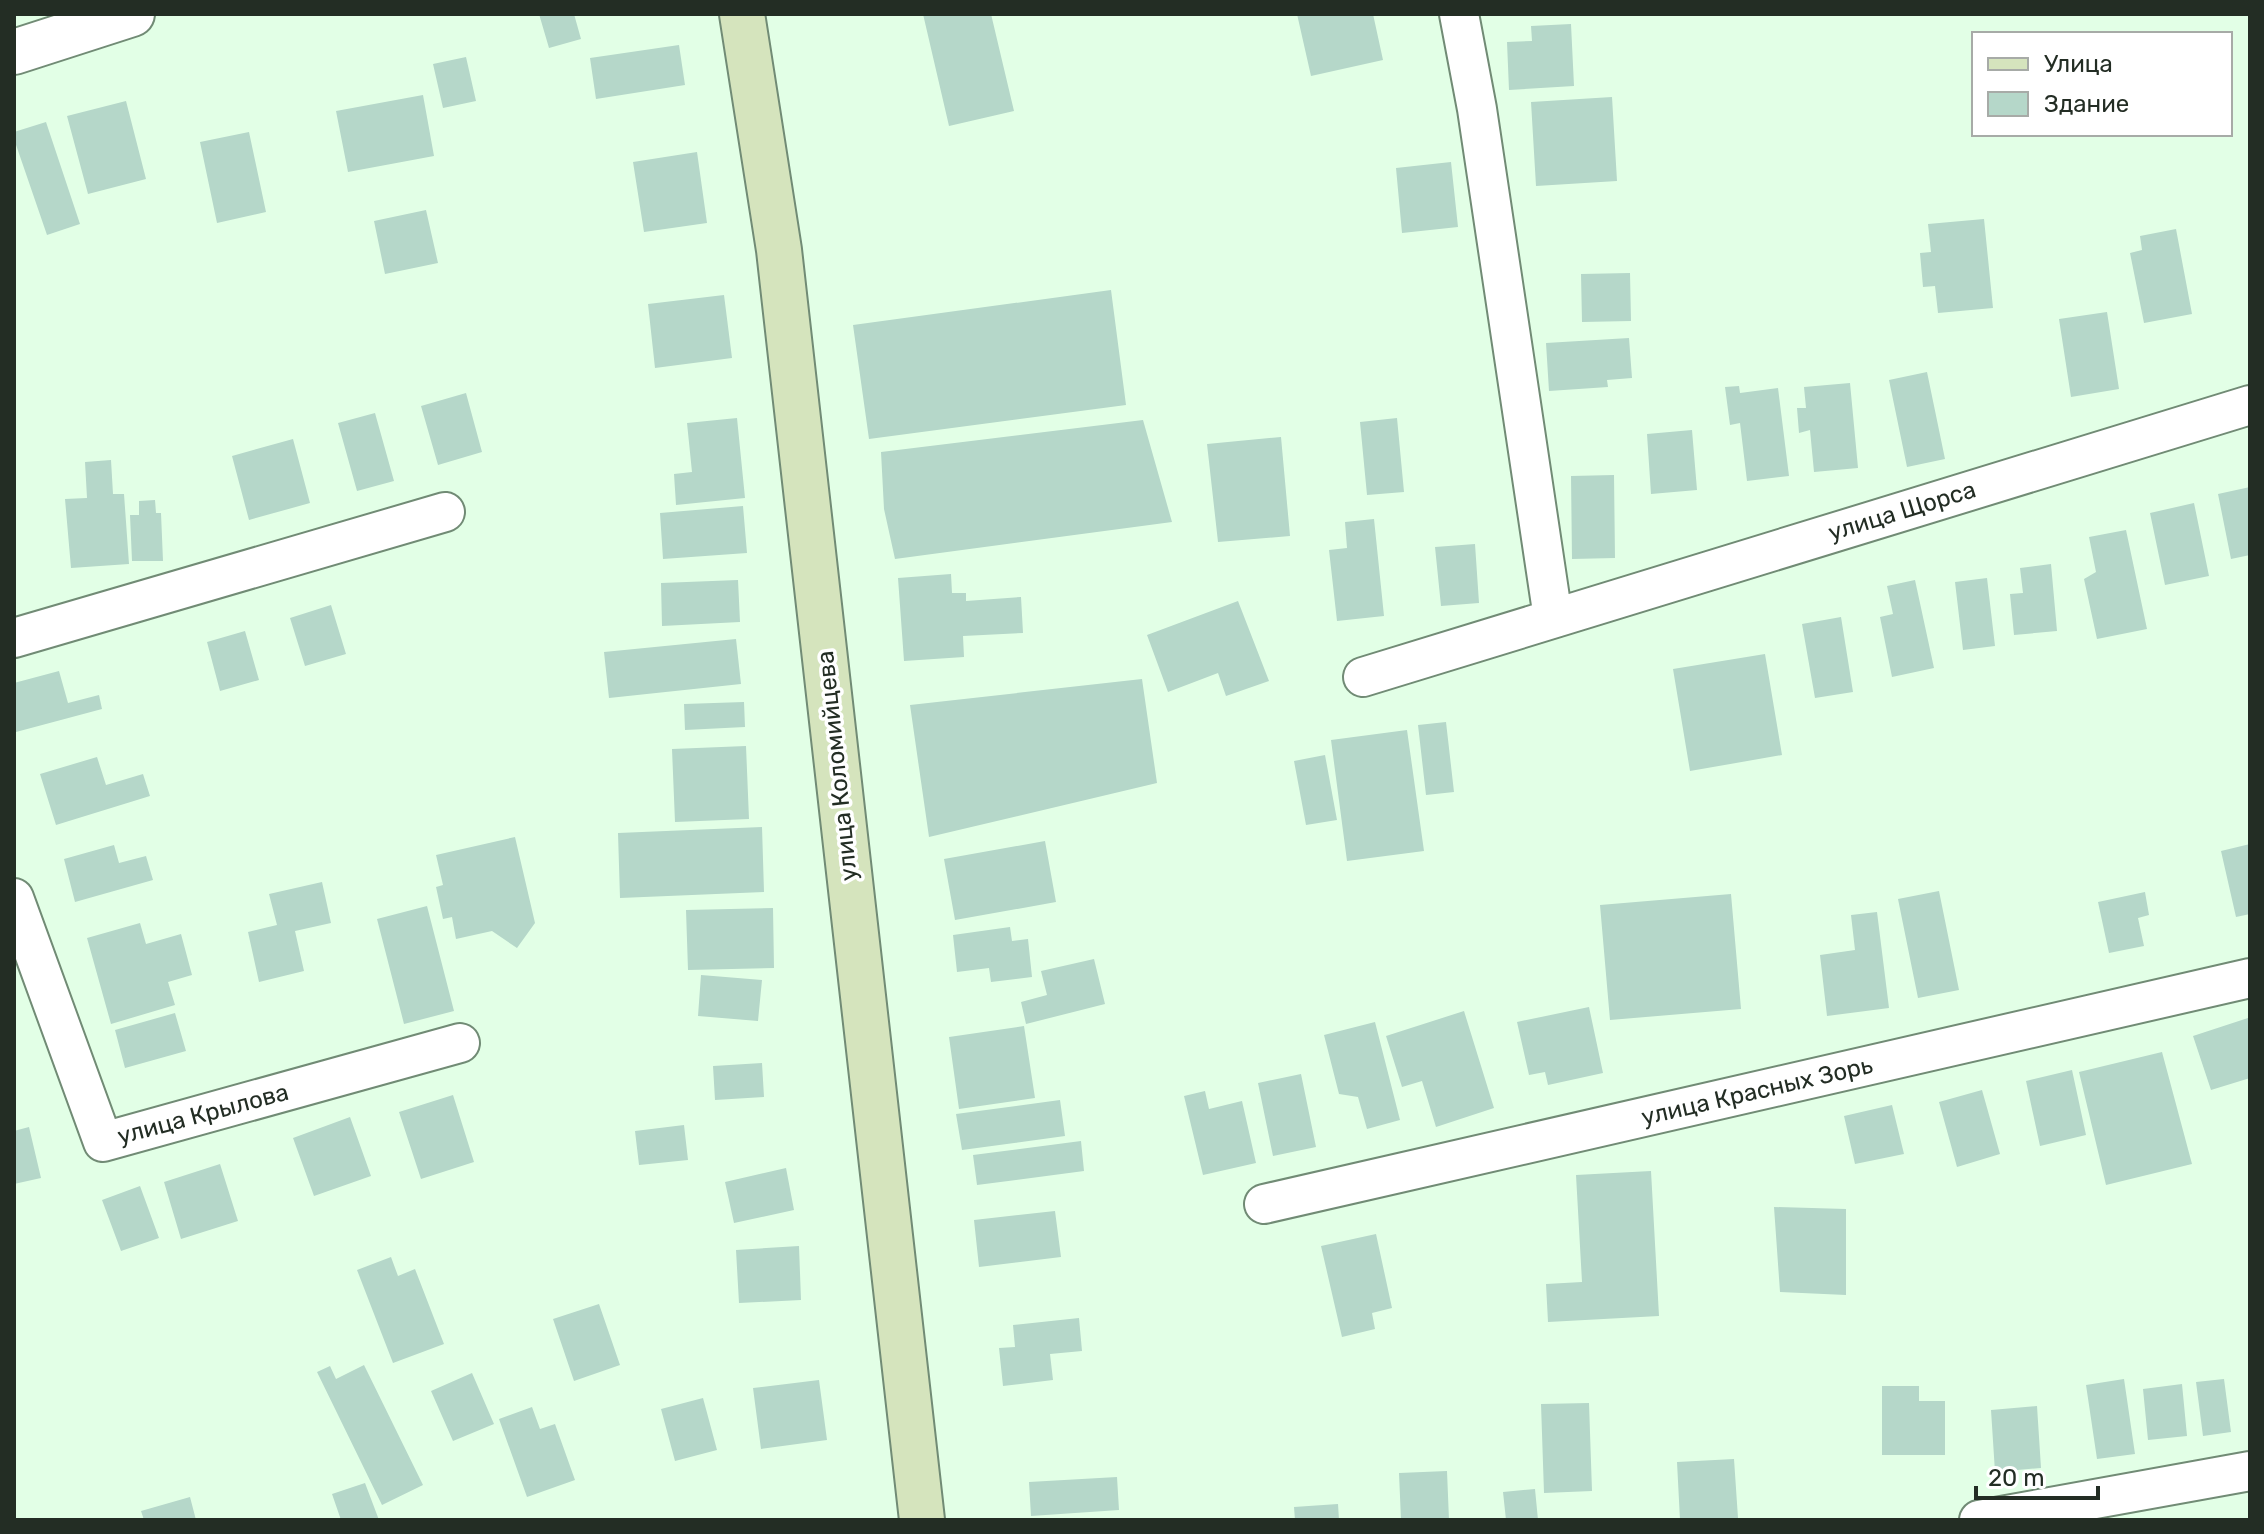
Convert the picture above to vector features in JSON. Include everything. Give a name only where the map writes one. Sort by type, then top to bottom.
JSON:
[{"type":"main road","name":"улица Коломийцева","points":[[742,14],[779,250],[922,1520]]},
{"type":"street","points":[[14,52],[132,14]]},
{"type":"street","points":[[1459,14],[1477,109],[1553,618]]},
{"type":"street","name":"улица Щорса","points":[[1363,677],[2250,405]]},
{"type":"street","points":[[14,638],[445,512]]},
{"type":"street","name":"улица Крылова","points":[[14,898],[103,1142],[460,1043]]},
{"type":"street","name":"улица Красных Зорь","points":[[1264,1204],[2250,978]]},
{"type":"street","points":[[1979,1520],[2250,1471]]},
{"type":"building","points":[[539,14],[574,14],[581,39],[549,48]]},
{"type":"building","points":[[923,14],[991,14],[1014,111],[949,126]]},
{"type":"building","points":[[1297,14],[1373,14],[1383,60],[1311,76]]},
{"type":"building","points":[[1571,24],[1574,86],[1509,90],[1507,42],[1532,41],[1531,26]]},
{"type":"building","points":[[679,45],[685,85],[596,99],[590,58]]},
{"type":"building","points":[[466,57],[476,101],[443,108],[433,64]]},
{"type":"building","points":[[423,95],[434,156],[348,172],[336,111]]},
{"type":"building","points":[[1612,97],[1617,181],[1536,186],[1531,102]]},
{"type":"building","points":[[126,101],[146,179],[88,194],[67,116]]},
{"type":"building","points":[[46,122],[80,224],[47,235],[14,139],[14,132]]},
{"type":"building","points":[[249,132],[266,212],[217,223],[200,142]]},
{"type":"building","points":[[697,152],[707,223],[644,232],[633,162]]},
{"type":"building","points":[[1451,162],[1458,227],[1402,233],[1396,168]]},
{"type":"building","points":[[426,210],[438,263],[385,274],[374,221]]},
{"type":"building","points":[[1984,219],[1993,308],[1938,313],[1935,286],[1923,287],[1920,253],[1931,252],[1928,224]]},
{"type":"building","points":[[2176,229],[2192,314],[2144,323],[2130,253],[2142,250],[2140,236]]},
{"type":"building","points":[[1630,273],[1631,321],[1582,322],[1581,274]]},
{"type":"building","points":[[1111,290],[1126,405],[869,439],[853,325]]},
{"type":"building","points":[[724,295],[732,358],[655,368],[648,304]]},
{"type":"building","points":[[2107,312],[2119,389],[2071,397],[2059,319]]},
{"type":"building","points":[[1629,338],[1632,378],[1607,380],[1608,387],[1549,391],[1546,343]]},
{"type":"building","points":[[1927,372],[1945,459],[1907,467],[1889,380]]},
{"type":"building","points":[[1850,383],[1858,468],[1814,472],[1810,430],[1799,433],[1797,408],[1806,408],[1804,387]]},
{"type":"building","points":[[1739,386],[1740,393],[1778,388],[1789,476],[1747,481],[1740,423],[1730,425],[1725,387]]},
{"type":"building","points":[[466,393],[482,452],[438,465],[421,406]]},
{"type":"building","points":[[375,413],[394,481],[357,491],[338,423]]},
{"type":"building","points":[[737,418],[745,498],[676,505],[674,474],[692,472],[687,423]]},
{"type":"building","points":[[1397,418],[1404,492],[1367,495],[1360,422]]},
{"type":"building","points":[[1143,420],[1172,522],[895,559],[884,509],[881,452]]},
{"type":"building","points":[[1692,430],[1697,490],[1651,494],[1647,434]]},
{"type":"building","points":[[1281,437],[1290,536],[1218,542],[1207,444]]},
{"type":"building","points":[[293,439],[310,503],[249,520],[232,456]]},
{"type":"building","points":[[111,460],[113,494],[124,494],[129,564],[71,568],[65,499],[87,498],[85,462]]},
{"type":"building","points":[[1614,475],[1615,558],[1572,559],[1571,476]]},
{"type":"building","points":[[2250,487],[2250,555],[2231,559],[2218,494]]},
{"type":"building","points":[[155,500],[156,513],[161,513],[163,561],[132,561],[130,515],[139,515],[139,501]]},
{"type":"building","points":[[2194,503],[2209,576],[2165,585],[2150,513]]},
{"type":"building","points":[[743,506],[747,553],[663,559],[660,513]]},
{"type":"building","points":[[1374,519],[1384,616],[1337,621],[1329,550],[1347,548],[1345,522]]},
{"type":"building","points":[[2126,530],[2147,629],[2097,639],[2084,579],[2096,572],[2089,537]]},
{"type":"building","points":[[1475,544],[1479,603],[1441,606],[1435,547]]},
{"type":"building","points":[[2051,564],[2057,631],[2014,635],[2010,594],[2023,593],[2020,568]]},
{"type":"building","points":[[951,574],[952,593],[966,593],[966,601],[1021,597],[1023,633],[963,636],[964,657],[904,661],[898,578]]},
{"type":"building","points":[[1987,578],[1995,646],[1963,650],[1955,582]]},
{"type":"building","points":[[738,580],[740,622],[662,626],[661,583]]},
{"type":"building","points":[[1915,580],[1934,668],[1892,677],[1880,617],[1893,614],[1887,586]]},
{"type":"building","points":[[1238,601],[1269,681],[1226,696],[1218,673],[1168,692],[1147,635]]},
{"type":"building","points":[[331,605],[346,654],[305,666],[290,618]]},
{"type":"building","points":[[1841,617],[1853,692],[1815,698],[1802,624]]},
{"type":"building","points":[[245,631],[259,680],[220,691],[207,642]]},
{"type":"building","points":[[736,639],[741,684],[609,698],[604,652]]},
{"type":"building","points":[[1765,654],[1782,755],[1690,771],[1673,669]]},
{"type":"building","points":[[59,671],[68,703],[99,695],[102,709],[16,732],[14,683]]},
{"type":"building","points":[[1142,679],[1157,783],[929,837],[910,705]]},
{"type":"building","points":[[744,702],[745,727],[685,730],[684,704]]},
{"type":"building","points":[[1446,722],[1454,792],[1426,795],[1418,725]]},
{"type":"building","points":[[1407,730],[1424,851],[1347,861],[1331,740]]},
{"type":"building","points":[[746,746],[749,819],[675,822],[672,749]]},
{"type":"building","points":[[1325,755],[1337,820],[1306,825],[1294,761]]},
{"type":"building","points":[[97,757],[106,785],[143,774],[150,796],[56,825],[40,774]]},
{"type":"building","points":[[762,827],[764,892],[620,898],[618,833]]},
{"type":"building","points":[[515,837],[535,923],[517,948],[492,931],[456,939],[452,917],[443,919],[436,887],[443,885],[436,855]]},
{"type":"building","points":[[1045,841],[1056,902],[955,920],[944,859]]},
{"type":"building","points":[[2250,844],[2250,914],[2236,917],[2221,851]]},
{"type":"building","points":[[114,845],[119,863],[146,856],[153,880],[75,902],[64,859]]},
{"type":"building","points":[[322,882],[331,923],[295,931],[304,971],[259,982],[248,932],[277,925],[269,894]]},
{"type":"building","points":[[1939,891],[1959,990],[1918,998],[1898,899]]},
{"type":"building","points":[[2145,892],[2149,915],[2138,918],[2144,946],[2109,953],[2098,902]]},
{"type":"building","points":[[1731,894],[1741,1009],[1610,1020],[1600,905]]},
{"type":"building","points":[[427,906],[454,1011],[404,1024],[377,919]]},
{"type":"building","points":[[773,908],[774,968],[688,970],[686,910]]},
{"type":"building","points":[[1877,912],[1889,1008],[1827,1016],[1820,955],[1855,950],[1851,915]]},
{"type":"building","points":[[140,923],[146,944],[181,934],[192,975],[168,982],[175,1005],[111,1024],[87,938]]},
{"type":"building","points":[[1010,927],[1012,941],[1028,939],[1032,977],[991,982],[989,968],[957,972],[953,935]]},
{"type":"building","points":[[1094,959],[1105,1004],[1026,1024],[1021,1002],[1047,995],[1041,971]]},
{"type":"building","points":[[701,975],[762,980],[758,1021],[698,1016]]},
{"type":"building","points":[[1589,1007],[1603,1073],[1548,1085],[1545,1072],[1529,1075],[1517,1022]]},
{"type":"building","points":[[1464,1011],[1494,1108],[1436,1127],[1422,1081],[1402,1087],[1386,1036]]},
{"type":"building","points":[[175,1013],[186,1051],[125,1068],[115,1030]]},
{"type":"building","points":[[2248,1018],[2250,1078],[2211,1090],[2193,1036]]},
{"type":"building","points":[[1375,1022],[1400,1120],[1367,1129],[1358,1097],[1339,1094],[1324,1035]]},
{"type":"building","points":[[1024,1026],[1035,1098],[959,1109],[949,1037]]},
{"type":"building","points":[[2162,1052],[2192,1164],[2106,1185],[2079,1072]]},
{"type":"building","points":[[762,1063],[764,1097],[715,1100],[713,1066]]},
{"type":"building","points":[[2072,1070],[2086,1135],[2040,1146],[2026,1081]]},
{"type":"building","points":[[1301,1074],[1316,1147],[1273,1156],[1258,1083]]},
{"type":"building","points":[[1982,1090],[2000,1154],[1957,1167],[1939,1102]]},
{"type":"building","points":[[1205,1091],[1209,1109],[1242,1101],[1256,1163],[1203,1175],[1184,1096]]},
{"type":"building","points":[[453,1095],[474,1162],[421,1179],[399,1112]]},
{"type":"building","points":[[1060,1100],[1065,1136],[962,1150],[956,1114]]},
{"type":"building","points":[[1892,1105],[1904,1154],[1855,1164],[1844,1116]]},
{"type":"building","points":[[350,1117],[371,1176],[314,1196],[293,1138]]},
{"type":"building","points":[[684,1125],[688,1160],[639,1165],[635,1131]]},
{"type":"building","points":[[29,1127],[41,1178],[14,1184],[14,1131]]},
{"type":"building","points":[[1081,1141],[1084,1171],[977,1185],[973,1155]]},
{"type":"building","points":[[220,1164],[238,1221],[181,1239],[164,1182]]},
{"type":"building","points":[[786,1168],[794,1210],[734,1223],[725,1182]]},
{"type":"building","points":[[1651,1171],[1659,1316],[1548,1322],[1546,1284],[1582,1282],[1576,1175]]},
{"type":"building","points":[[140,1186],[159,1238],[121,1251],[102,1200]]},
{"type":"building","points":[[1774,1207],[1846,1209],[1846,1295],[1780,1292]]},
{"type":"building","points":[[1055,1211],[1061,1257],[979,1267],[974,1220]]},
{"type":"building","points":[[1376,1234],[1392,1308],[1372,1313],[1375,1329],[1342,1337],[1321,1246]]},
{"type":"building","points":[[799,1246],[801,1300],[739,1303],[736,1250]]},
{"type":"building","points":[[391,1257],[398,1276],[415,1269],[444,1344],[393,1363],[357,1270]]},
{"type":"building","points":[[599,1304],[620,1365],[574,1381],[553,1319]]},
{"type":"building","points":[[1079,1318],[1082,1351],[1050,1354],[1053,1380],[1003,1386],[999,1348],[1015,1347],[1013,1325]]},
{"type":"building","points":[[364,1365],[423,1485],[382,1505],[317,1372],[330,1366],[336,1379]]},
{"type":"building","points":[[472,1373],[494,1424],[453,1441],[431,1391]]},
{"type":"building","points":[[2124,1379],[2135,1454],[2097,1459],[2086,1385]]},
{"type":"building","points":[[2224,1379],[2231,1432],[2203,1436],[2196,1382]]},
{"type":"building","points":[[819,1380],[827,1440],[761,1449],[753,1388]]},
{"type":"building","points":[[2182,1384],[2187,1436],[2148,1440],[2143,1389]]},
{"type":"building","points":[[1882,1386],[1919,1386],[1919,1401],[1945,1401],[1945,1455],[1882,1455]]},
{"type":"building","points":[[703,1398],[717,1450],[675,1461],[661,1409]]},
{"type":"building","points":[[1589,1403],[1592,1491],[1544,1493],[1541,1404]]},
{"type":"building","points":[[2037,1406],[2041,1468],[1995,1472],[1991,1410]]},
{"type":"building","points":[[532,1407],[540,1429],[555,1424],[575,1480],[527,1497],[499,1419]]},
{"type":"building","points":[[1734,1459],[1738,1518],[1680,1520],[1677,1462]]},
{"type":"building","points":[[1447,1471],[1449,1520],[1401,1520],[1399,1473]]},
{"type":"building","points":[[1117,1477],[1119,1510],[1031,1516],[1029,1482]]},
{"type":"building","points":[[365,1483],[379,1520],[341,1520],[332,1494]]},
{"type":"building","points":[[1535,1489],[1538,1520],[1506,1520],[1503,1492]]},
{"type":"building","points":[[190,1497],[196,1520],[144,1520],[141,1511]]},
{"type":"building","points":[[1338,1504],[1339,1520],[1295,1520],[1294,1507]]}]
